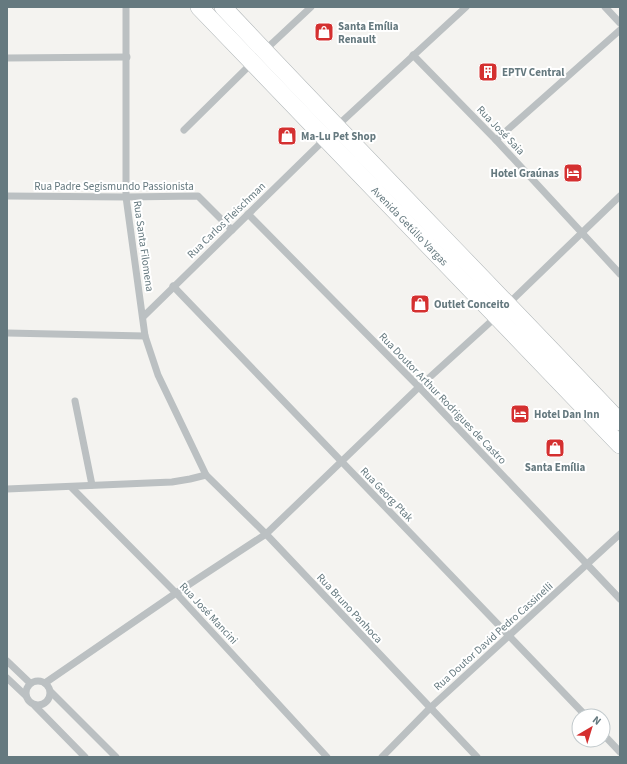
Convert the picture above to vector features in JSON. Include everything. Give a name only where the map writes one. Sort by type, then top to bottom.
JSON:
[{"type":"main road","name":"Avenida Getúlio Vargas","points":[[199,7],[325,138],[620,422]]},
{"type":"main road","name":"Avenida Getúlio Vargas","points":[[223,7],[380,172],[620,445]]},
{"type":"street","name":"Rua Santa Filomena","points":[[126,7],[126,197],[144,336],[158,375],[206,475]]},
{"type":"street","points":[[264,51],[311,7]]},
{"type":"street","points":[[337,126],[466,7]]},
{"type":"street","points":[[607,8],[620,23]]},
{"type":"street","points":[[496,140],[620,30]]},
{"type":"street","name":"Rua José Saia","points":[[414,55],[496,140],[620,274]]},
{"type":"street","points":[[7,58],[127,57]]},
{"type":"street","points":[[184,130],[252,63]]},
{"type":"street","name":"Rua Carlos Fleischman","points":[[142,317],[325,138]]},
{"type":"street","name":"Rua Padre Segismundo Passionista","points":[[7,196],[198,196],[232,230]]},
{"type":"street","points":[[45,683],[176,593],[266,534],[620,196]]},
{"type":"street","name":"Rua Doutor Arthur Rodrigues de Castro","points":[[248,214],[419,388],[620,599]]},
{"type":"street","name":"Rua Georg Ptak","points":[[173,286],[578,708]]},
{"type":"street","points":[[7,333],[144,336]]},
{"type":"street","points":[[76,401],[92,485]]},
{"type":"street","points":[[7,489],[172,482],[206,475]]},
{"type":"street","name":"Rua Bruno Panhoca","points":[[206,475],[266,534],[477,757]]},
{"type":"street","name":"Rua José Mancini","points":[[71,487],[176,593],[327,757]]},
{"type":"street","name":"Rua Doutor David Pedro Cassinelli","points":[[382,757],[430,708],[620,534]]},
{"type":"street","points":[[7,661],[30,683]]},
{"type":"street","points":[[7,678],[25,696],[28,702],[35,706],[85,757]]},
{"type":"street","points":[[25,696],[26,688],[30,683],[35,681],[45,683],[51,692],[116,757]]},
{"type":"street","points":[[35,706],[44,705],[49,699],[51,692]]},
{"type":"street","points":[[611,742],[620,752]]},
{"type":"place","name":"Santa Emília Renault","points":[[324,32]]},
{"type":"place","name":"EPTV Central","points":[[488,72]]},
{"type":"place","name":"Ma-Lu Pet Shop","points":[[287,136]]},
{"type":"place","name":"Hotel Graúnas","points":[[573,173]]},
{"type":"place","name":"Outlet Conceito","points":[[420,304]]},
{"type":"place","name":"Hotel Dan Inn","points":[[520,414]]},
{"type":"place","name":"Santa Emília","points":[[555,448]]}]
